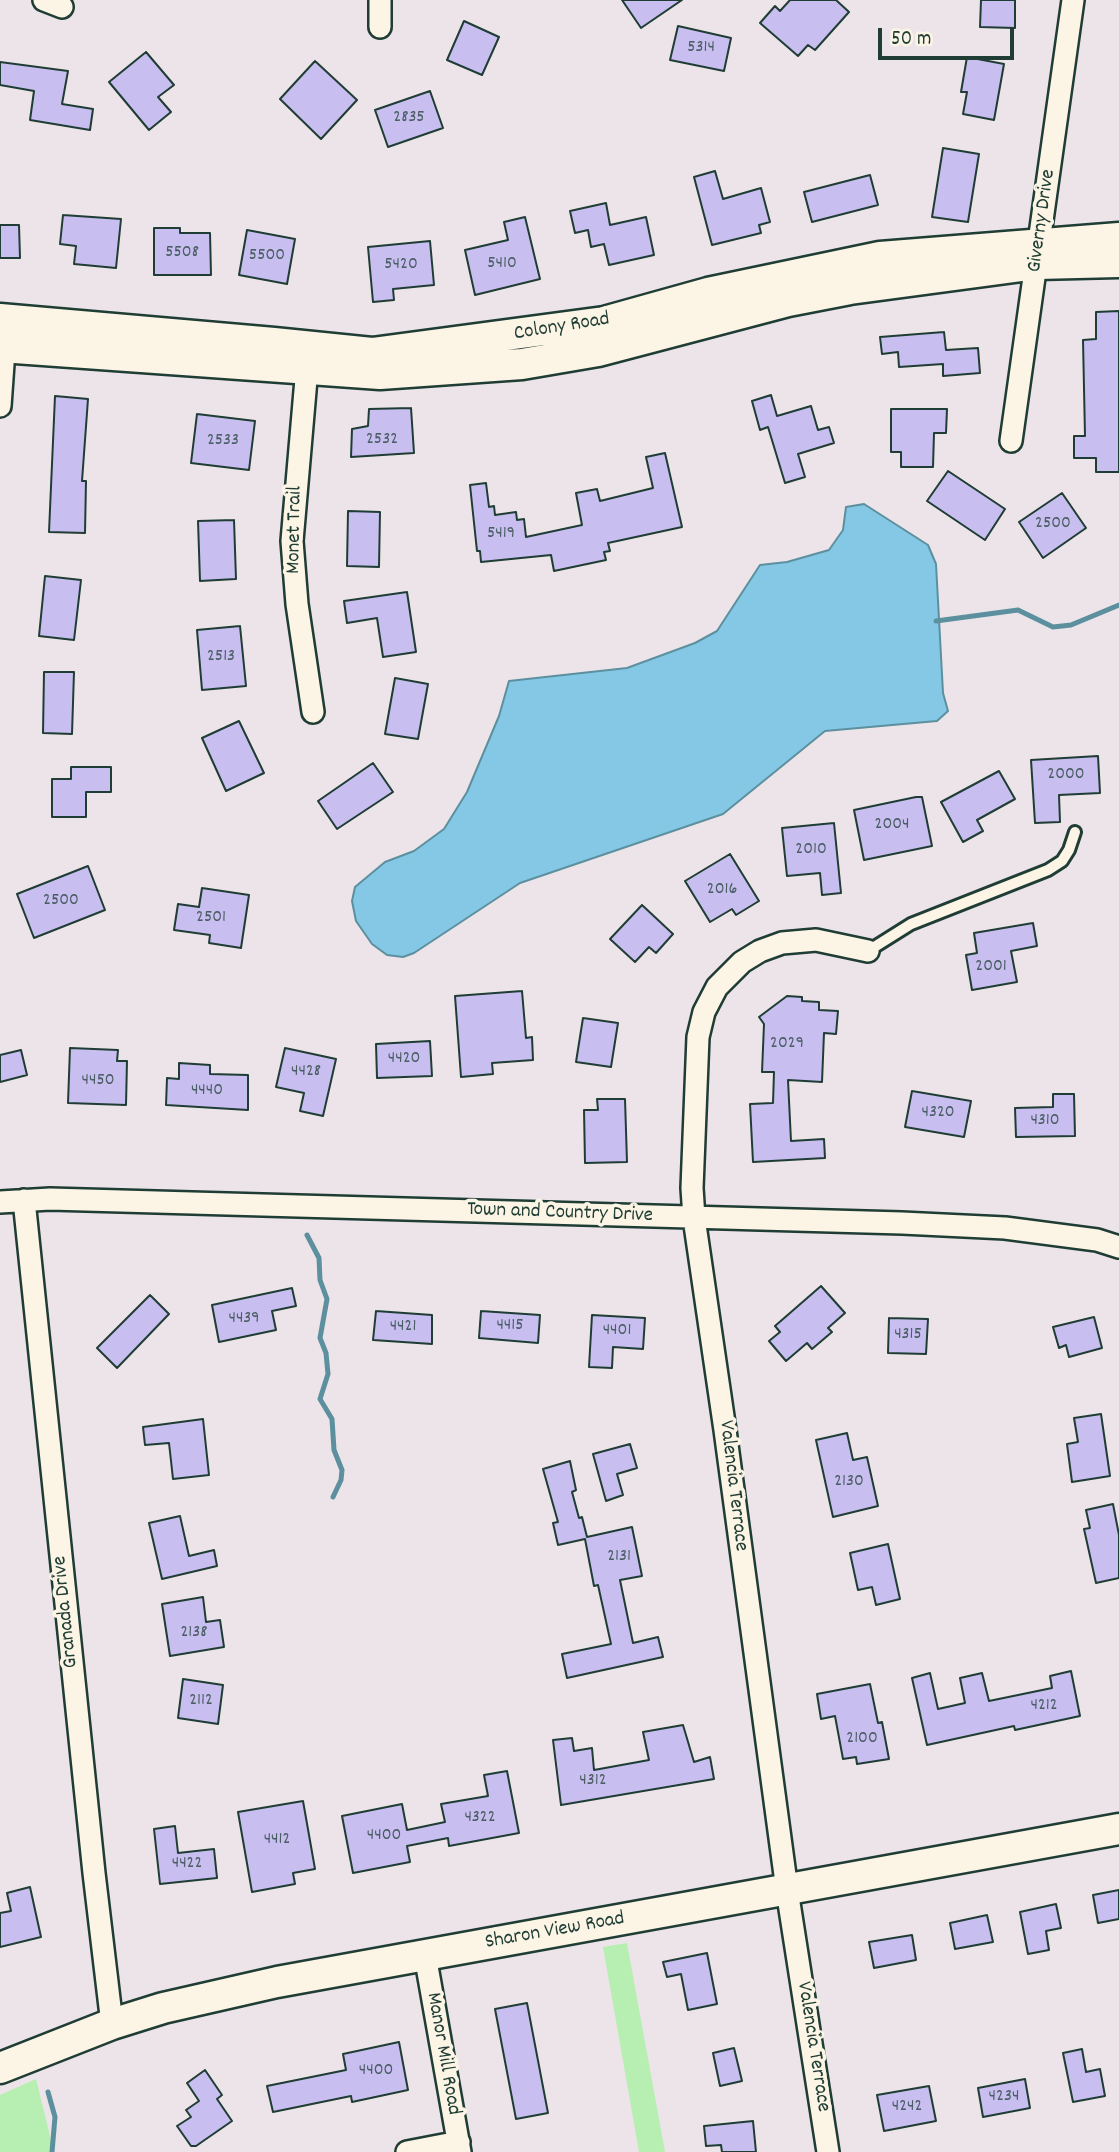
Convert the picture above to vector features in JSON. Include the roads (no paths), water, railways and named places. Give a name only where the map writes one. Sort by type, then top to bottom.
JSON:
[{"type":"main road","name":"Colony Road","points":[[2,334],[308,359],[380,374],[522,363],[598,351],[800,298],[1119,238]]},
{"type":"main road","name":"Colony Road","points":[[1038,254],[1119,262]]},
{"type":"main road","name":"Sharon View Road","points":[[0,2068],[112,2024],[198,2000],[278,1982],[1119,1829]]},
{"type":"street","points":[[380,0],[380,27]]},
{"type":"street","name":"Giverny Drive","points":[[1011,441],[1073,0]]},
{"type":"street","points":[[0,406],[2,334]]},
{"type":"street","name":"Monet Trail","points":[[308,359],[292,541],[297,604],[313,712]]},
{"type":"street","name":"Valencia Terrace","points":[[828,2152],[787,1890],[692,1188],[698,1037],[704,1012],[717,987],[742,962],[760,951],[782,943],[816,940],[868,951]]},
{"type":"street","name":"Town and Country Drive","points":[[0,1202],[24,1200],[1005,1228],[1097,1240],[1119,1247]]},
{"type":"street","name":"Granada Drive","points":[[24,1200],[112,2024]]},
{"type":"street","name":"Manor Mill Road","points":[[425,1955],[459,2147]]},
{"type":"street","points":[[407,2152],[459,2147]]},
{"type":"lane","points":[[868,951],[911,924],[1048,870],[1062,861],[1075,832]]},
{"type":"water","points":[[864,504],[928,545],[936,564],[943,693],[948,711],[937,721],[825,731],[723,814],[520,883],[414,953],[403,957],[387,955],[372,944],[356,921],[352,901],[355,887],[385,862],[414,851],[444,829],[467,792],[499,716],[509,681],[627,668],[695,643],[717,631],[760,565],[787,562],[829,550],[843,530],[846,507]]},
{"type":"waterway","points":[[936,621],[1018,610],[1053,627],[1071,625],[1119,605]]},
{"type":"waterway","points":[[307,1235],[319,1258],[320,1280],[327,1299],[320,1338],[326,1353],[328,1374],[320,1399],[332,1419],[334,1450],[342,1470],[341,1480],[333,1497]]},
{"type":"waterway","points":[[48,2092],[55,2117],[52,2152]]}]
